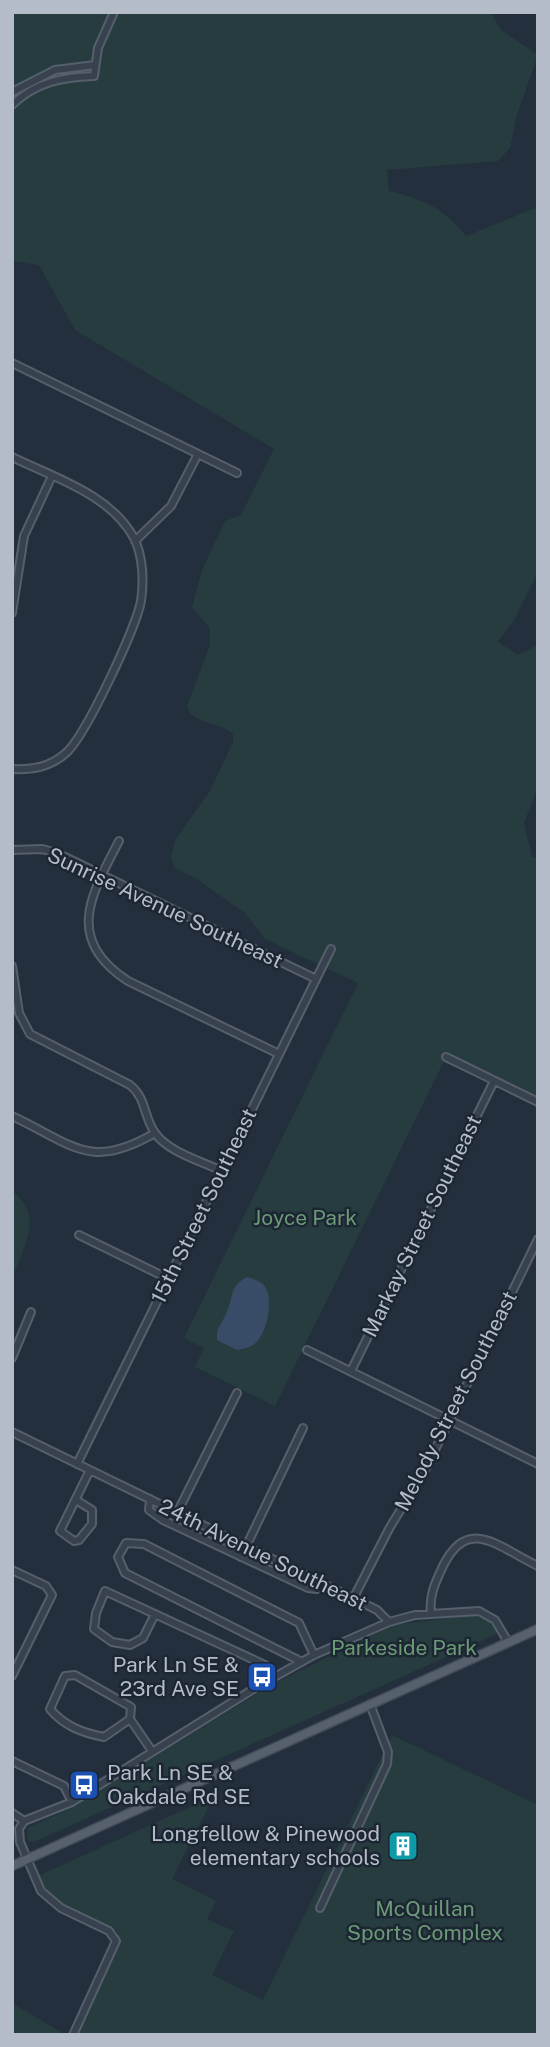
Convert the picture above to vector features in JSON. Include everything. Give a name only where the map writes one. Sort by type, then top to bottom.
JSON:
[{"type":"main road","points":[[12,1866],[538,1629]]},
{"type":"street","points":[[12,105],[32,90],[52,81],[94,76],[99,44],[114,12]]},
{"type":"street","points":[[12,92],[55,70],[95,65]]},
{"type":"street","points":[[12,363],[237,473]]},
{"type":"street","points":[[135,541],[171,506],[198,454]]},
{"type":"street","points":[[12,457],[104,504],[135,541],[143,575],[140,604],[82,732],[69,750],[50,764],[12,769]]},
{"type":"street","points":[[12,613],[24,536],[52,476]]},
{"type":"street","points":[[119,841],[92,895],[87,918],[96,952],[109,968],[128,981],[279,1054]]},
{"type":"street","name":"Sunrise Avenue Southeast","points":[[12,850],[49,850],[316,979]]},
{"type":"street","name":"15th Street Southeast","points":[[77,1464],[331,949]]},
{"type":"street","points":[[12,969],[16,1003],[26,1029],[44,1044],[137,1091],[145,1101],[155,1133],[172,1146],[222,1171]]},
{"type":"street","points":[[446,1057],[538,1102]]},
{"type":"street","name":"Markay Street Southeast","points":[[351,1371],[494,1080]]},
{"type":"street","points":[[12,1116],[95,1154],[129,1148],[155,1133]]},
{"type":"street","points":[[79,1235],[169,1279]]},
{"type":"street","name":"Melody Street Southeast","points":[[353,1599],[450,1420],[537,1242]]},
{"type":"street","points":[[12,1358],[28,1325],[31,1312]]},
{"type":"street","points":[[307,1350],[538,1464]]},
{"type":"street","points":[[177,1513],[237,1393]]},
{"type":"street","points":[[241,1557],[303,1429]]},
{"type":"street","name":"24th Avenue Southeast","points":[[12,1432],[380,1612],[389,1622],[430,1613],[487,1613],[508,1642]]},
{"type":"street","points":[[76,1500],[92,1510],[92,1524],[79,1540],[74,1541],[60,1531],[90,1470]]},
{"type":"street","points":[[150,1499],[147,1505],[154,1515],[308,1588],[317,1589],[322,1584]]},
{"type":"street","points":[[430,1613],[430,1595],[434,1585],[451,1550],[461,1540],[483,1540],[538,1566]]},
{"type":"street","points":[[302,1662],[125,1573],[118,1558],[126,1543],[144,1544],[299,1623],[314,1655]]},
{"type":"street","points":[[12,1570],[46,1586],[52,1595],[12,1676]]},
{"type":"street","points":[[155,1614],[143,1638],[130,1646],[112,1642],[94,1629],[96,1613],[105,1591],[155,1614],[265,1665],[275,1677]]},
{"type":"street","points":[[73,2035],[116,1941],[108,1931],[61,1908],[46,1896],[25,1860],[19,1833],[24,1821],[72,1802],[314,1655],[389,1622]]},
{"type":"street","points":[[130,1719],[104,1737],[88,1734],[59,1720],[50,1709],[65,1676],[75,1675],[131,1707],[130,1719],[152,1751]]},
{"type":"street","points":[[320,1908],[387,1764],[388,1752],[370,1704]]},
{"type":"street","points":[[12,1760],[64,1786],[72,1802]]},
{"type":"street","points":[[12,1813],[24,1821]]},
{"type":"green space","name":"Joyce Park","points":[[12,12],[490,12],[502,31],[538,55],[517,115],[510,148],[498,161],[387,170],[389,191],[432,206],[466,236],[538,207],[538,572],[514,620],[498,642],[518,655],[538,645],[538,787],[524,823],[532,857],[538,858],[538,1098],[448,1053],[275,1406],[195,1367],[204,1348],[184,1338],[358,983],[265,939],[245,913],[197,879],[175,868],[171,859],[175,840],[210,791],[233,742],[233,734],[194,716],[187,706],[210,645],[210,628],[192,607],[202,570],[225,521],[241,515],[274,449],[75,330],[39,265],[12,261]]},
{"type":"green space","points":[[12,1191],[22,1200],[30,1221],[29,1233],[12,1279]]},
{"type":"green space","name":"Parkeside Park","points":[[474,1615],[489,1621],[497,1631],[495,1635],[34,1842],[28,1841],[27,1828],[74,1807],[271,1685],[393,1625]]},
{"type":"green space","name":"McQuillan Sports Complex","points":[[392,1735],[538,1805],[538,2035],[68,2035],[118,1933],[52,1898],[38,1876],[214,1796],[172,1879],[216,1901],[207,1919],[234,1931],[212,1975],[263,2000]]},
{"type":"green space","points":[[12,2003],[66,2035],[12,2035]]},
{"type":"water","points":[[247,1277],[260,1282],[266,1288],[269,1310],[258,1341],[250,1347],[237,1350],[217,1340],[217,1332],[234,1289]]},
{"type":"place","name":"Park Ln SE & 23rd Ave SE","points":[[262,1677]]},
{"type":"place","name":"Park Ln SE & Oakdale Rd SE","points":[[84,1785]]},
{"type":"place","name":"Longfellow & Pinewood elementary schools","points":[[403,1846]]}]
